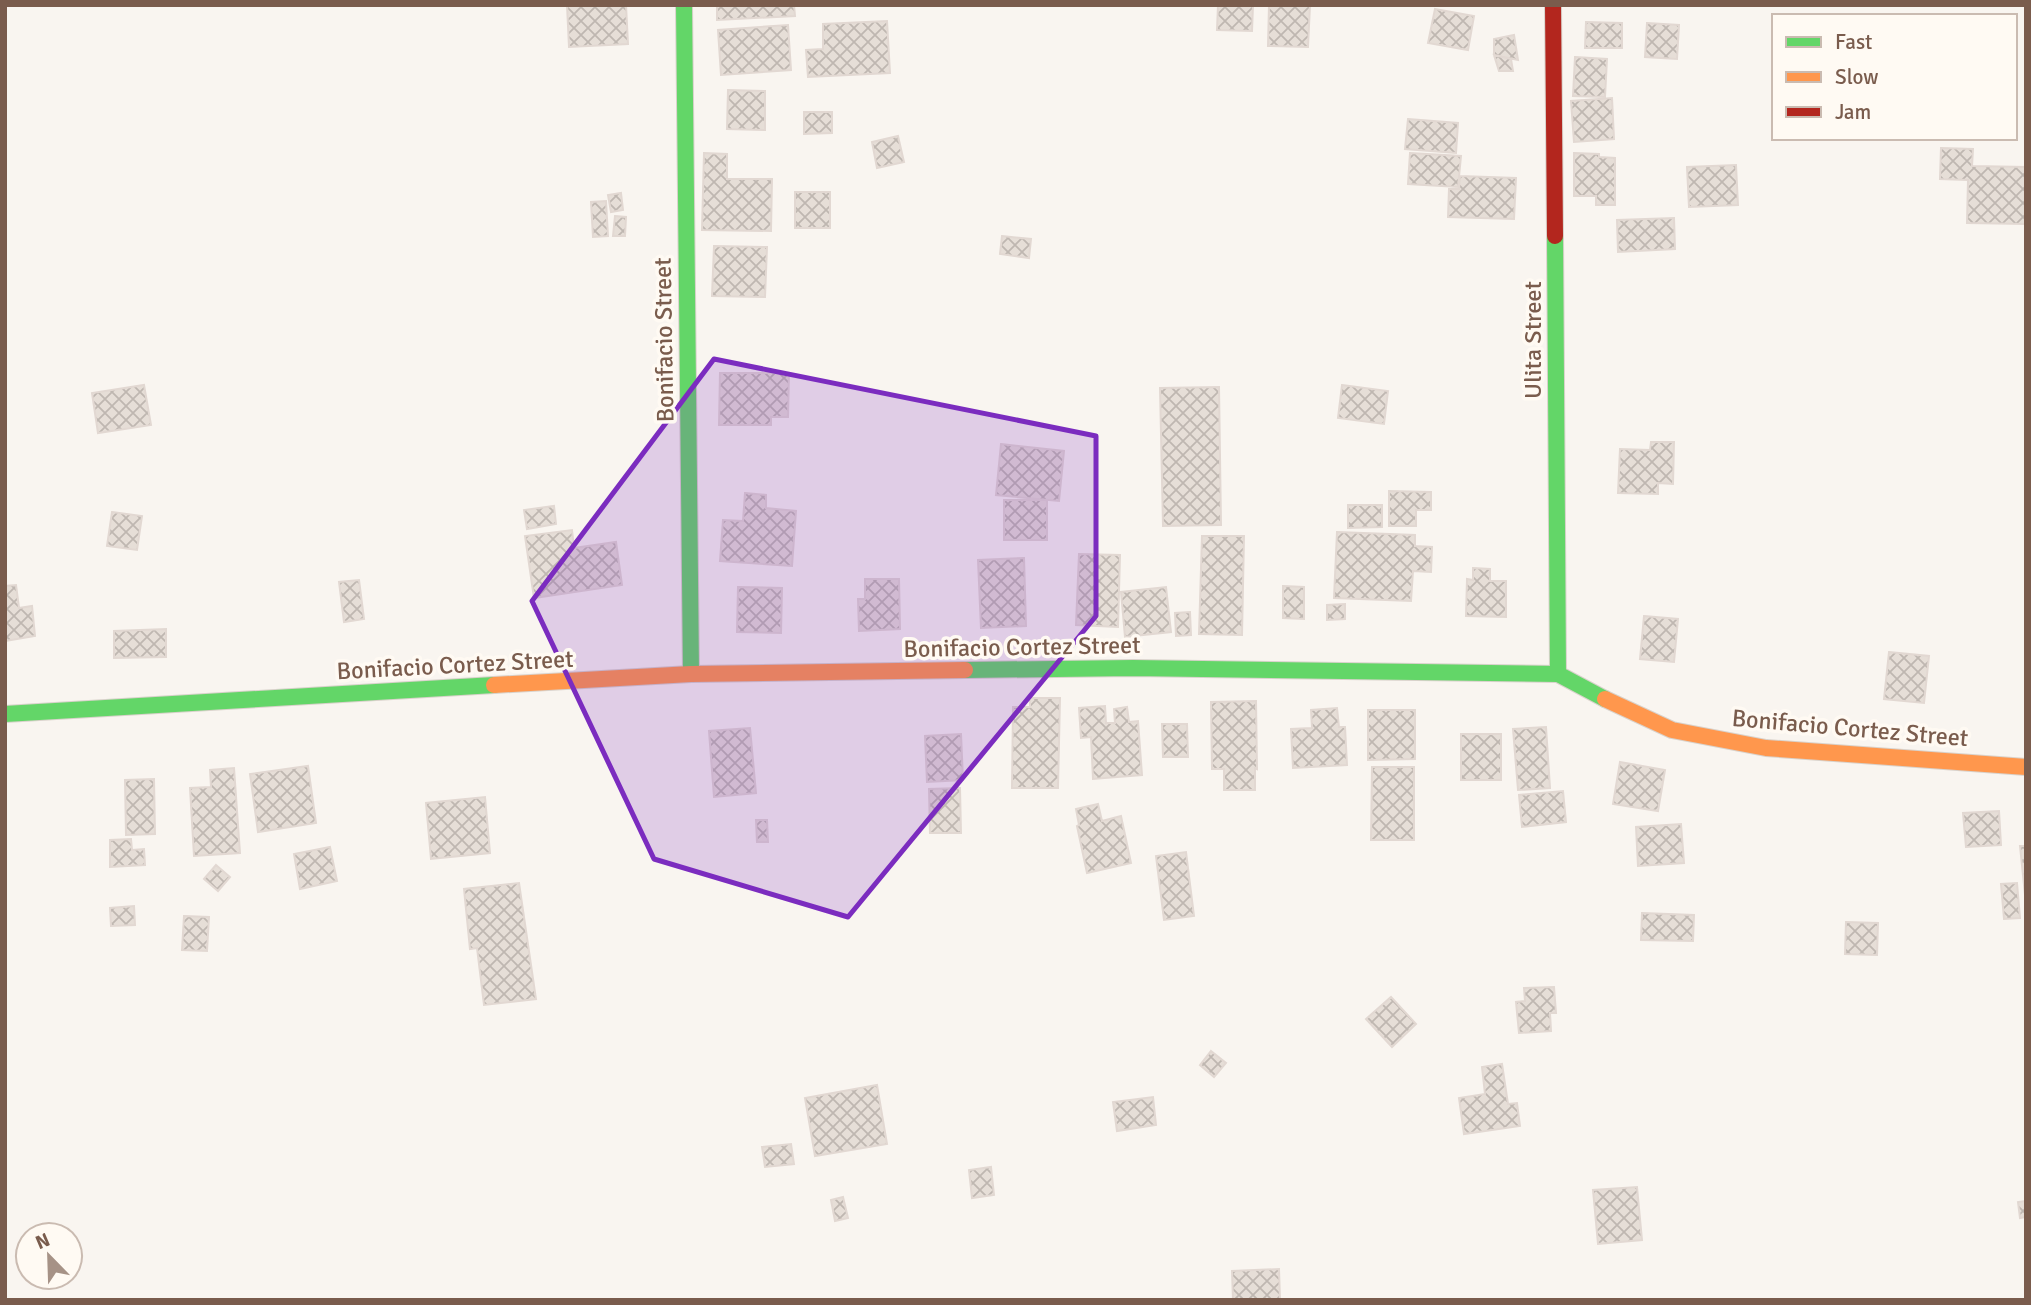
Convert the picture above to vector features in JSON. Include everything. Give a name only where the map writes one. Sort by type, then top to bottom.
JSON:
[{"type":"street","name":"Bonifacio Street","points":[[684,5],[691,674]]},
{"type":"street","name":"Ulita Street","points":[[1553,5],[1558,674]]},
{"type":"street","name":"Bonifacio Cortez Street","points":[[5,714],[691,674],[1133,668],[1558,674],[1610,702],[1672,730],[1766,748],[2026,767]]},
{"type":"highlighted area","points":[[714,359],[1096,436],[1096,616],[848,917],[654,859],[532,601]]},
{"type":"building","points":[[567,5],[626,5],[628,44],[569,47]]},
{"type":"building","points":[[717,5],[794,5],[795,16],[717,20]]},
{"type":"building","points":[[1218,5],[1253,5],[1252,31],[1217,30]]},
{"type":"building","points":[[1269,5],[1310,5],[1308,47],[1268,46]]},
{"type":"building","points":[[1435,9],[1474,16],[1468,50],[1428,43]]},
{"type":"building","points":[[887,21],[890,73],[808,77],[806,50],[823,49],[823,24]]},
{"type":"building","points":[[1586,22],[1622,23],[1622,48],[1585,48]]},
{"type":"building","points":[[1647,23],[1679,25],[1677,59],[1645,57]]},
{"type":"building","points":[[788,25],[791,70],[721,75],[718,30]]},
{"type":"building","points":[[1514,35],[1518,60],[1494,55],[1494,39]]},
{"type":"building","points":[[1494,55],[1511,59],[1513,71],[1499,71]]},
{"type":"building","points":[[1575,57],[1607,59],[1605,97],[1573,96]]},
{"type":"building","points":[[728,90],[765,91],[765,130],[727,129]]},
{"type":"building","points":[[1612,98],[1614,139],[1574,142],[1571,101]]},
{"type":"building","points":[[804,112],[832,112],[832,133],[804,134]]},
{"type":"building","points":[[1408,119],[1458,123],[1456,153],[1405,149]]},
{"type":"building","points":[[898,136],[904,162],[877,168],[872,142]]},
{"type":"building","points":[[1941,148],[1973,149],[1972,166],[2026,167],[2026,224],[1967,223],[1968,180],[1940,179]]},
{"type":"building","points":[[704,153],[727,154],[727,179],[772,179],[771,231],[702,230]]},
{"type":"building","points":[[1410,153],[1461,156],[1458,187],[1408,184]]},
{"type":"building","points":[[1574,153],[1615,158],[1615,205],[1596,205],[1596,196],[1574,196]]},
{"type":"building","points":[[1736,165],[1738,205],[1689,207],[1687,167]]},
{"type":"building","points":[[1460,176],[1516,178],[1514,219],[1448,217],[1449,189],[1459,189]]},
{"type":"building","points":[[795,192],[830,192],[830,228],[795,228]]},
{"type":"building","points":[[621,193],[623,210],[611,212],[608,195]]},
{"type":"building","points":[[606,201],[608,236],[593,237],[591,202]]},
{"type":"building","points":[[615,216],[626,217],[625,236],[613,236]]},
{"type":"building","points":[[1674,218],[1675,249],[1618,252],[1617,220]]},
{"type":"building","points":[[1002,236],[1031,239],[1029,258],[1000,254]]},
{"type":"building","points":[[714,246],[767,247],[765,297],[712,296]]},
{"type":"building","points":[[720,373],[789,373],[788,417],[771,417],[771,425],[719,425]]},
{"type":"building","points":[[144,385],[151,425],[98,433],[92,393]]},
{"type":"building","points":[[1342,385],[1388,391],[1384,424],[1338,418]]},
{"type":"building","points":[[1219,387],[1221,525],[1163,526],[1160,388]]},
{"type":"building","points":[[1651,442],[1674,442],[1673,484],[1658,483],[1658,494],[1618,493],[1620,449],[1650,450]]},
{"type":"building","points":[[1001,444],[1064,451],[1059,501],[996,495]]},
{"type":"building","points":[[1389,491],[1431,492],[1431,510],[1416,510],[1416,526],[1389,526]]},
{"type":"building","points":[[745,493],[766,495],[766,508],[796,511],[792,566],[720,561],[723,520],[743,521]]},
{"type":"building","points":[[1004,500],[1047,500],[1047,540],[1004,540]]},
{"type":"building","points":[[1348,505],[1382,505],[1382,527],[1348,528]]},
{"type":"building","points":[[554,506],[556,524],[527,529],[524,510]]},
{"type":"building","points":[[112,512],[142,516],[137,550],[107,546]]},
{"type":"building","points":[[572,530],[574,548],[616,542],[622,585],[534,598],[525,536]]},
{"type":"building","points":[[1337,532],[1415,535],[1415,546],[1432,547],[1431,572],[1413,571],[1411,601],[1334,598]]},
{"type":"building","points":[[1202,536],[1244,536],[1242,635],[1199,634]]},
{"type":"building","points":[[1079,554],[1120,555],[1118,627],[1076,625]]},
{"type":"building","points":[[1024,558],[1026,626],[981,628],[978,560]]},
{"type":"building","points":[[1473,568],[1490,569],[1490,581],[1506,581],[1506,617],[1466,616],[1467,579],[1473,580]]},
{"type":"building","points":[[865,579],[899,579],[900,629],[859,631],[858,599],[865,599]]},
{"type":"building","points":[[359,580],[364,619],[344,622],[339,582]]},
{"type":"building","points":[[16,585],[19,608],[32,606],[35,636],[5,641],[5,586]]},
{"type":"building","points":[[1283,586],[1304,587],[1304,619],[1283,618]]},
{"type":"building","points":[[738,587],[782,588],[781,633],[737,632]]},
{"type":"building","points":[[1166,587],[1171,632],[1125,637],[1121,592]]},
{"type":"building","points":[[1345,604],[1345,619],[1327,620],[1327,605]]},
{"type":"building","points":[[1190,612],[1191,635],[1176,636],[1175,613]]},
{"type":"building","points":[[1644,616],[1678,619],[1674,662],[1640,659]]},
{"type":"building","points":[[166,629],[166,657],[114,658],[114,631]]},
{"type":"building","points":[[1889,652],[1929,656],[1924,703],[1884,699]]},
{"type":"building","points":[[1030,698],[1060,698],[1058,788],[1012,788],[1013,707],[1030,707]]},
{"type":"building","points":[[1256,701],[1255,790],[1224,790],[1224,769],[1212,769],[1211,702]]},
{"type":"building","points":[[1105,706],[1106,723],[1115,723],[1114,709],[1127,707],[1129,722],[1138,721],[1142,775],[1093,779],[1091,737],[1081,738],[1079,708]]},
{"type":"building","points":[[1337,708],[1339,727],[1345,727],[1347,765],[1293,768],[1291,729],[1312,728],[1311,710]]},
{"type":"building","points":[[1368,710],[1415,710],[1415,759],[1368,760]]},
{"type":"building","points":[[1162,724],[1187,724],[1188,757],[1163,757]]},
{"type":"building","points":[[1546,727],[1550,788],[1518,790],[1513,729]]},
{"type":"building","points":[[750,728],[756,793],[714,797],[709,731]]},
{"type":"building","points":[[961,734],[963,780],[927,782],[925,736]]},
{"type":"building","points":[[1461,734],[1501,734],[1501,780],[1461,780]]},
{"type":"building","points":[[1620,762],[1665,770],[1658,811],[1613,804]]},
{"type":"building","points":[[308,766],[316,823],[258,832],[250,774]]},
{"type":"building","points":[[1372,767],[1414,767],[1414,840],[1371,840]]},
{"type":"building","points":[[234,768],[240,853],[194,856],[190,788],[211,787],[210,770]]},
{"type":"building","points":[[154,779],[155,834],[126,835],[125,780]]},
{"type":"building","points":[[960,788],[961,833],[930,833],[929,789]]},
{"type":"building","points":[[1563,791],[1566,822],[1522,827],[1519,795]]},
{"type":"building","points":[[485,797],[490,853],[431,859],[426,803]]},
{"type":"building","points":[[1098,804],[1102,821],[1121,816],[1131,863],[1087,873],[1076,809]]},
{"type":"building","points":[[1999,811],[2001,845],[1966,847],[1963,813]]},
{"type":"building","points":[[756,820],[767,820],[768,842],[757,842]]},
{"type":"building","points":[[1681,824],[1684,863],[1638,866],[1636,827]]},
{"type":"building","points":[[131,839],[132,850],[144,849],[145,865],[110,867],[110,840]]},
{"type":"building","points":[[2020,846],[2026,846],[2026,905]]},
{"type":"building","points":[[330,847],[337,881],[300,889],[294,854]]},
{"type":"building","points":[[1186,852],[1194,916],[1164,920],[1156,856]]},
{"type":"building","points":[[216,865],[230,877],[218,891],[204,879]]},
{"type":"building","points":[[519,883],[536,999],[484,1005],[477,948],[470,949],[464,889]]},
{"type":"building","points":[[2017,883],[2020,918],[2004,919],[2001,884]]},
{"type":"building","points":[[134,906],[135,925],[111,926],[110,908]]},
{"type":"building","points":[[1642,913],[1694,915],[1693,941],[1641,940]]},
{"type":"building","points":[[184,916],[209,917],[207,951],[182,950]]},
{"type":"building","points":[[1846,922],[1878,923],[1877,955],[1845,954]]},
{"type":"building","points":[[1554,987],[1556,1013],[1550,1013],[1551,1031],[1519,1033],[1516,1002],[1525,1001],[1524,988]]},
{"type":"building","points":[[1391,997],[1416,1024],[1392,1047],[1366,1019]]},
{"type":"building","points":[[1211,1051],[1226,1063],[1214,1077],[1200,1065]]},
{"type":"building","points":[[1502,1064],[1508,1104],[1517,1103],[1520,1126],[1464,1134],[1459,1098],[1485,1094],[1482,1067]]},
{"type":"building","points":[[877,1085],[887,1144],[815,1156],[805,1098]]},
{"type":"building","points":[[1153,1097],[1156,1125],[1117,1131],[1113,1102]]},
{"type":"building","points":[[791,1144],[794,1164],[765,1167],[762,1147]]},
{"type":"building","points":[[991,1167],[994,1195],[972,1198],[969,1170]]},
{"type":"building","points":[[1637,1187],[1642,1240],[1598,1244],[1593,1190]]},
{"type":"building","points":[[843,1197],[848,1218],[835,1221],[831,1200]]},
{"type":"building","points":[[2026,1201],[2026,1217],[2020,1218],[2018,1202]]},
{"type":"building","points":[[1279,1269],[1280,1300],[1233,1300],[1232,1271]]},
{"type":"traffic: fast","points":[[684,5],[691,674]]},
{"type":"traffic: fast","points":[[1555,236],[1558,674]]},
{"type":"traffic: fast","points":[[965,670],[1133,668],[1558,674],[1605,699]]},
{"type":"traffic: fast","points":[[5,714],[494,685]]},
{"type":"traffic: slow","points":[[494,685],[691,674],[965,670]]},
{"type":"traffic: slow","points":[[1605,699],[1672,730],[1766,748],[2026,767]]},
{"type":"traffic: jam","points":[[1553,5],[1555,236]]}]
